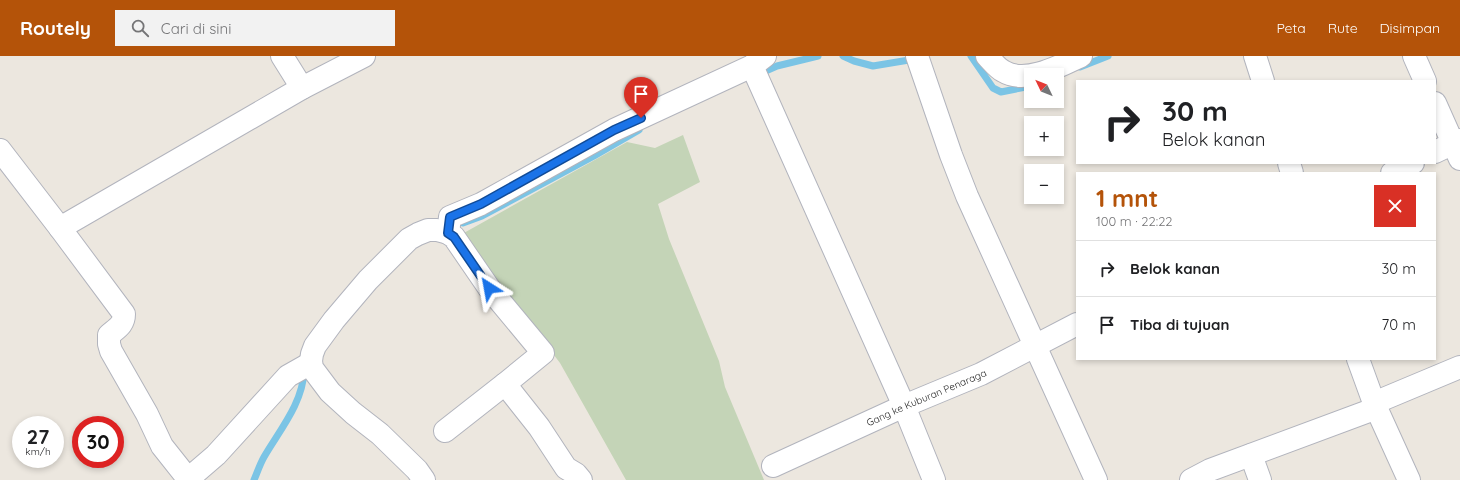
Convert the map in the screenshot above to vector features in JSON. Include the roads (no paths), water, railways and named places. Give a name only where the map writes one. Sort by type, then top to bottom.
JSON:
[{"type":"street","points":[[282,56],[302,88]]},
{"type":"street","points":[[60,228],[302,88],[364,56]]},
{"type":"street","points":[[917,56],[951,155],[967,196],[1096,480]]},
{"type":"street","points":[[987,56],[1002,71],[1020,76],[1032,75],[1058,67],[1081,56]]},
{"type":"street","points":[[1255,56],[1263,80]]},
{"type":"street","points":[[1414,56],[1425,80]]},
{"type":"street","points":[[448,233],[450,217],[481,204],[614,130],[756,63],[762,89],[904,406],[934,480]]},
{"type":"street","points":[[1436,106],[1452,148]]},
{"type":"street","points":[[0,150],[124,314],[124,320],[120,326],[109,335],[111,351],[147,414],[162,446],[189,480],[216,455],[288,376],[311,363]]},
{"type":"street","points":[[1394,172],[1411,164]]},
{"type":"street","points":[[424,480],[417,470],[380,434],[353,413],[330,392],[312,368],[311,363],[315,346],[334,320],[368,280],[409,239],[428,230],[437,230],[448,233],[454,237],[489,288],[543,353],[445,431]]},
{"type":"street","name":"Gang ke Kuburan Penaraga","points":[[774,466],[904,406],[981,374],[1076,325]]},
{"type":"street","points":[[1358,360],[1375,406],[1409,480]]},
{"type":"street","points":[[1191,480],[1210,470],[1375,406],[1460,366]]},
{"type":"street","points":[[505,384],[539,427],[566,468],[576,474],[581,480]]},
{"type":"street","points":[[1251,455],[1260,480]]},
{"type":"waterway","points":[[757,75],[777,66],[818,56]]},
{"type":"waterway","points":[[843,56],[854,61],[873,66],[915,59]]},
{"type":"waterway","points":[[971,56],[993,88],[1001,92],[1024,87]]},
{"type":"waterway","points":[[1080,67],[1108,56]]},
{"type":"waterway","points":[[463,223],[482,216],[639,130]]},
{"type":"waterway","points":[[254,480],[264,457],[295,405],[303,383],[304,371]]}]
